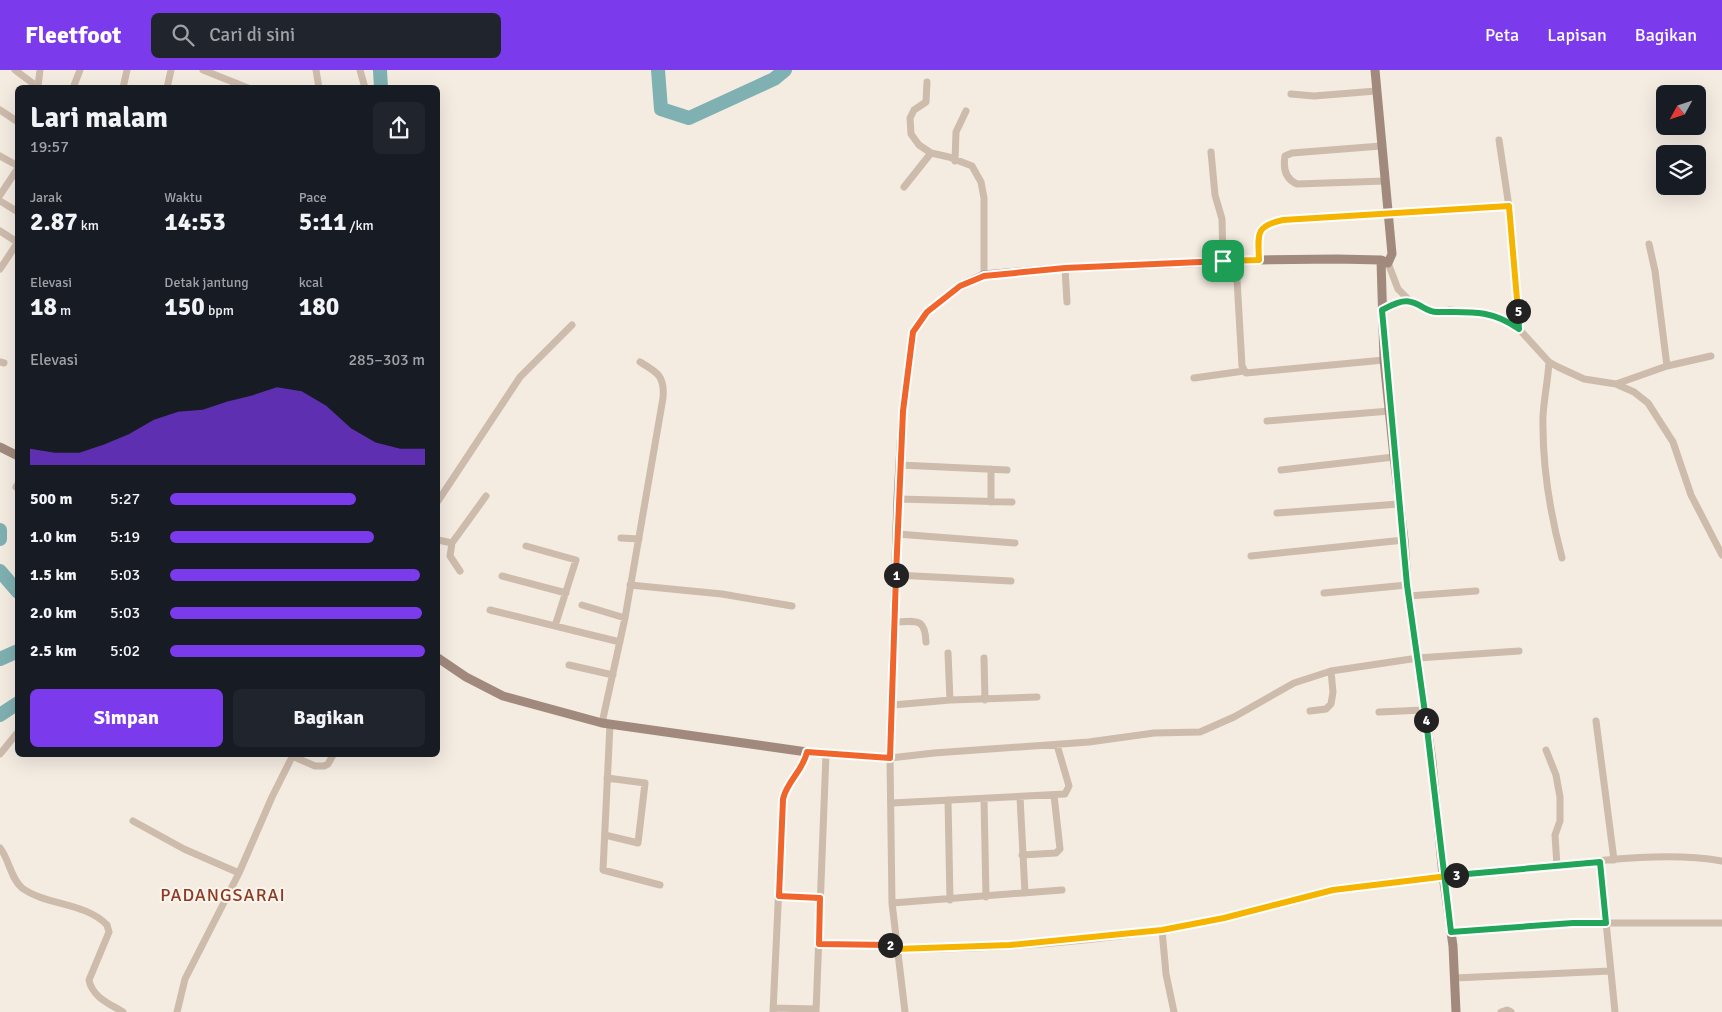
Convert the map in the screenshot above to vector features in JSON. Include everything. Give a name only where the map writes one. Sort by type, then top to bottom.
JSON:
[{"type":"street","points":[[15,70],[36,85]]},
{"type":"street","points":[[39,85],[40,70]]},
{"type":"street","points":[[75,85],[80,70]]},
{"type":"street","points":[[124,85],[127,70]]},
{"type":"street","points":[[168,85],[171,70]]},
{"type":"street","points":[[203,70],[240,85]]},
{"type":"street","points":[[316,70],[318,85]]},
{"type":"street","points":[[360,70],[363,85]]},
{"type":"street","points":[[1375,70],[1392,254],[1385,262],[1382,310],[1384,360],[1404,540],[1407,585],[1432,762],[1443,876],[1451,932],[1456,1012]]},
{"type":"street","points":[[927,82],[926,102],[914,110],[910,118],[910,128],[919,145],[931,153],[949,157],[955,161],[972,166],[984,190],[984,276]]},
{"type":"street","points":[[1291,94],[1314,96],[1376,91]]},
{"type":"street","points":[[0,110],[15,120]]},
{"type":"street","points":[[955,161],[956,132],[966,111]]},
{"type":"street","points":[[1499,140],[1509,206],[1519,329]]},
{"type":"street","points":[[1382,146],[1292,153],[1286,156],[1285,167],[1286,175],[1297,184],[1385,181]]},
{"type":"street","points":[[1211,152],[1216,195],[1222,219],[1223,261]]},
{"type":"street","points":[[904,187],[931,153]]},
{"type":"street","points":[[0,156],[15,165]]},
{"type":"street","points":[[0,195],[15,172]]},
{"type":"street","points":[[0,201],[15,210]]},
{"type":"street","points":[[1259,260],[1258,235],[1263,226],[1283,220],[1509,206]]},
{"type":"street","points":[[0,231],[15,241]]},
{"type":"street","points":[[1649,244],[1655,271],[1667,366]]},
{"type":"street","points":[[0,269],[15,245]]},
{"type":"street","points":[[905,1012],[892,903],[890,758],[896,622],[898,499],[903,411],[913,332],[927,312],[946,295],[970,280],[984,276],[1065,268],[1223,261],[1385,262]]},
{"type":"street","points":[[1236,262],[1238,315],[1244,371]]},
{"type":"street","points":[[1385,262],[1398,289],[1411,302],[1425,310],[1435,312],[1450,310],[1495,315],[1519,329],[1549,362],[1584,379],[1616,384],[1634,392],[1648,403],[1664,424],[1680,458],[1691,495],[1722,555]]},
{"type":"street","points":[[1065,268],[1068,302]]},
{"type":"street","points":[[1382,310],[1398,303],[1411,302]]},
{"type":"street","points":[[440,498],[520,377],[572,325]]},
{"type":"street","points":[[1616,384],[1667,366],[1711,356]]},
{"type":"street","points":[[1194,378],[1244,371],[1250,375],[1384,360]]},
{"type":"street","points":[[640,362],[656,373],[664,385],[639,539],[613,674],[606,724],[607,778],[603,870],[660,885]]},
{"type":"street","points":[[1549,362],[1543,415],[1545,446],[1553,525],[1562,558]]},
{"type":"street","points":[[1267,421],[1390,411]]},
{"type":"street","points":[[0,447],[15,454]]},
{"type":"street","points":[[1281,470],[1394,457]]},
{"type":"street","points":[[900,465],[1007,470]]},
{"type":"street","points":[[991,469],[991,502]]},
{"type":"street","points":[[460,571],[450,556],[452,543],[486,496]]},
{"type":"street","points":[[898,499],[1012,502]]},
{"type":"street","points":[[1277,513],[1399,504]]},
{"type":"street","points":[[897,534],[1015,542]]},
{"type":"street","points":[[621,538],[639,539]]},
{"type":"street","points":[[440,540],[452,543]]},
{"type":"street","points":[[1251,556],[1404,540]]},
{"type":"street","points":[[526,546],[576,560],[556,626]]},
{"type":"street","points":[[896,575],[1012,580]]},
{"type":"street","points":[[502,576],[566,593]]},
{"type":"street","points":[[630,585],[722,594],[792,606]]},
{"type":"street","points":[[1324,593],[1407,585]]},
{"type":"street","points":[[1409,596],[1476,592]]},
{"type":"street","points":[[582,605],[625,618]]},
{"type":"street","points":[[490,610],[620,642]]},
{"type":"street","points":[[896,622],[914,621],[922,624],[926,642]]},
{"type":"street","points":[[440,659],[466,677],[503,696],[606,724],[807,752],[890,758],[934,752],[1057,745],[1145,734],[1200,732],[1234,717],[1294,683],[1332,671],[1418,658],[1519,651]]},
{"type":"street","points":[[948,653],[950,700]]},
{"type":"street","points":[[984,658],[985,700]]},
{"type":"street","points":[[569,665],[613,674]]},
{"type":"street","points":[[1310,711],[1326,709],[1331,704],[1333,692],[1332,671]]},
{"type":"street","points":[[893,705],[950,700],[1037,697]]},
{"type":"street","points":[[1379,712],[1424,710]]},
{"type":"street","points":[[1596,721],[1614,860]]},
{"type":"street","points":[[0,754],[15,736]]},
{"type":"street","points":[[892,803],[1065,794],[1069,789],[1057,745]]},
{"type":"street","points":[[1546,750],[1556,774],[1560,797],[1560,821],[1555,835],[1557,866]]},
{"type":"street","points":[[807,752],[804,765],[785,791],[783,799],[773,1010],[816,1011],[826,754]]},
{"type":"street","points":[[177,1012],[185,979],[239,873],[272,797],[292,757]]},
{"type":"street","points":[[295,757],[315,766],[324,766],[331,757]]},
{"type":"street","points":[[605,835],[638,843],[646,783],[607,778]]},
{"type":"street","points":[[1022,855],[1056,853],[1060,849],[1054,795]]},
{"type":"street","points":[[1020,797],[1024,893]]},
{"type":"street","points":[[984,799],[986,897]]},
{"type":"street","points":[[948,800],[950,900]]},
{"type":"street","points":[[134,821],[167,841],[239,873]]},
{"type":"street","points":[[0,848],[8,859],[14,877],[21,887],[35,895],[84,911],[107,925],[108,932],[89,980],[91,988],[96,994],[123,1012]]},
{"type":"street","points":[[819,944],[896,947],[1010,945],[1162,930],[1224,918],[1333,890],[1443,876],[1614,860],[1673,857],[1722,861]]},
{"type":"street","points":[[1600,862],[1615,1012]]},
{"type":"street","points":[[892,903],[1062,890]]},
{"type":"street","points":[[779,896],[820,898]]},
{"type":"street","points":[[1451,932],[1573,923],[1699,921],[1722,923]]},
{"type":"street","points":[[1162,930],[1166,974],[1174,1012]]},
{"type":"street","points":[[1455,978],[1610,971]]},
{"type":"street","points":[[1501,1012],[1511,1012]]},
{"type":"waterway","points":[[380,70],[381,85]]},
{"type":"waterway","points":[[658,70],[661,109],[689,118],[774,79],[785,70]]},
{"type":"waterway","points":[[0,530],[0,539]]},
{"type":"waterway","points":[[0,571],[15,588]]},
{"type":"waterway","points":[[0,659],[15,652]]},
{"type":"waterway","points":[[0,715],[15,705]]},
{"type":"district","name":"PADANGSARAI","points":[[223,895]]},
{"type":"route","points":[[1223,261],[1065,268],[984,276],[970,280],[946,295],[921,318],[916,326],[912,338],[903,411],[900,456],[890,758],[807,752],[802,769],[788,786],[783,799],[779,896],[820,898],[819,944],[895,945],[896,949],[920,950],[1039,943],[1162,930],[1224,918],[1333,890],[1404,880],[1443,876],[1496,872],[1579,863],[1600,862],[1606,923],[1573,923],[1451,932],[1443,876],[1432,762],[1407,585],[1404,540],[1384,360],[1382,310],[1398,303],[1411,302],[1425,310],[1435,312],[1450,310],[1495,315],[1519,329],[1509,206],[1283,220],[1263,226],[1260,230],[1258,235],[1259,260],[1223,261]]}]
